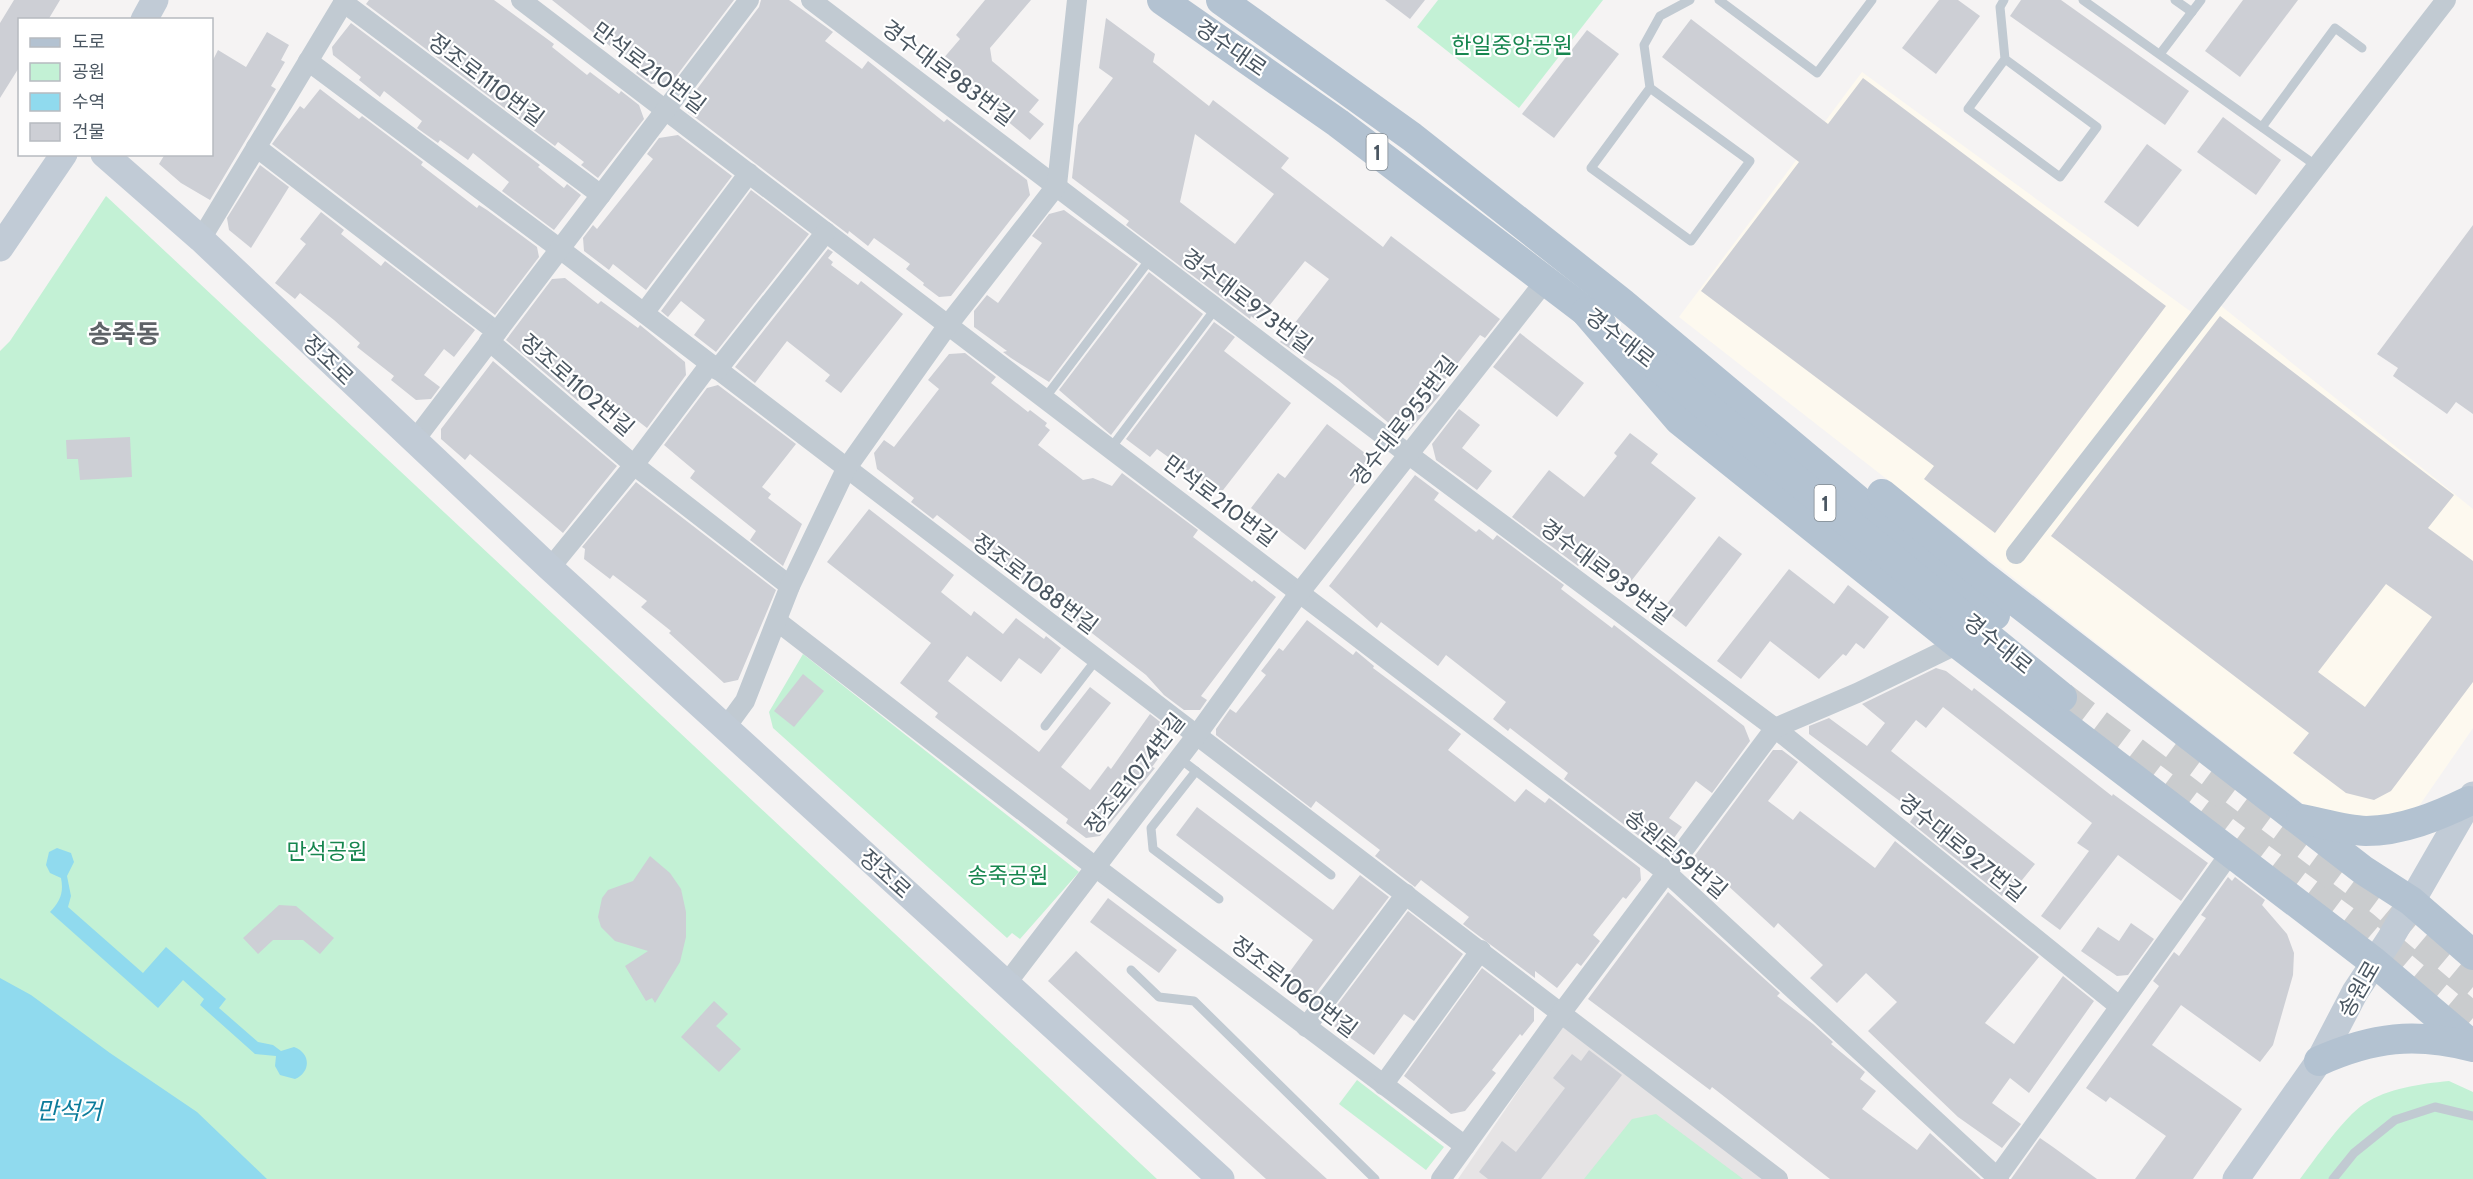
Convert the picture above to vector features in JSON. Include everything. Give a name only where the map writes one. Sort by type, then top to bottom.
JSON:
[{"type":"main road","name":"경수대로","points":[[1162,0],[1338,123],[1546,280],[2067,689],[1621,302],[1413,137],[1221,0]]},
{"type":"main road","points":[[1207,31],[1212,23],[1218,23],[1251,48],[1260,51],[1289,50]]},
{"type":"main road","points":[[1621,302],[1650,309],[1978,572],[2363,870],[2411,901],[2473,955]]},
{"type":"main road","points":[[1586,312],[1679,420],[1958,644],[2374,962],[2473,1046]]},
{"type":"main road","points":[[2296,818],[2366,831],[2406,825],[2444,813],[2471,798]]},
{"type":"main road","points":[[2319,1061],[2346,1049],[2392,1039],[2435,1039],[2473,1046]]},
{"type":"street","points":[[145,18],[155,0]]},
{"type":"street","name":"만석로210번길","points":[[521,0],[1300,592]]},
{"type":"street","points":[[665,110],[749,0]]},
{"type":"street","name":"경수대로983번길","points":[[811,0],[1056,185]]},
{"type":"street","points":[[726,727],[745,700],[790,586],[846,469],[948,325],[1056,185],[1077,0]]},
{"type":"street","points":[[2016,554],[2446,0]]},
{"type":"street","name":"정조로1110번길","points":[[201,238],[344,1],[601,195]]},
{"type":"street","points":[[308,61],[714,367]]},
{"type":"street","name":"정조로1102번길","points":[[414,441],[665,110]]},
{"type":"street","points":[[256,147],[493,336]]},
{"type":"street","points":[[0,248],[63,156]]},
{"type":"street","name":"정조로","points":[[106,156],[201,238],[550,568],[1221,1179]]},
{"type":"street","points":[[644,313],[749,173]]},
{"type":"street","name":"경수대로973번길","points":[[1056,185],[1408,454]]},
{"type":"street","points":[[550,568],[826,232]]},
{"type":"street","name":"경수대로955번길","points":[[1300,592],[1546,280]]},
{"type":"street","name":"정조로1102번길","points":[[493,336],[634,465]]},
{"type":"street","name":"정조로1088번길","points":[[714,367],[1196,736]]},
{"type":"street","name":"경수대로939번길","points":[[1408,454],[1775,728]]},
{"type":"street","points":[[634,465],[790,586]]},
{"type":"street","name":"정조로1074번길","points":[[1006,984],[1196,736],[1300,592]]},
{"type":"street","name":"송원로59번길","points":[[1300,592],[1666,872],[1997,1179]]},
{"type":"street","points":[[777,621],[1095,866]]},
{"type":"street","points":[[1441,1179],[1562,1012],[1775,728],[1857,693],[1958,644]]},
{"type":"street","name":"경수대로927번길","points":[[1775,728],[2119,1006]]},
{"type":"street","points":[[1196,736],[1481,950],[1778,1179]]},
{"type":"street","name":"송원로","points":[[2236,1179],[2319,1061],[2374,962],[2471,798]]},
{"type":"street","points":[[1997,1179],[2231,852]]},
{"type":"street","name":"정조로1060번길","points":[[1095,866],[1466,1146]]},
{"type":"street","points":[[1306,1027],[1406,894]]},
{"type":"street","points":[[1383,1084],[1481,950]]},
{"type":"lane","points":[[1650,88],[1750,160],[1691,241],[1591,168],[1650,88],[1644,45],[1660,16],[1690,0]]},
{"type":"lane","points":[[1709,0],[1719,0],[1817,74],[1872,0]]},
{"type":"lane","points":[[2004,0],[2000,6],[2005,59],[1968,109],[2060,177],[2097,127],[2005,59]]},
{"type":"lane","points":[[2083,0],[2318,166]]},
{"type":"lane","points":[[2175,0],[2192,12]]},
{"type":"lane","points":[[2160,54],[2201,0]]},
{"type":"lane","points":[[2262,127],[2335,28],[2362,48]]},
{"type":"lane","points":[[1045,398],[1151,258]]},
{"type":"lane","points":[[1111,448],[1216,308]]},
{"type":"lane","points":[[1045,726],[1096,660]]},
{"type":"lane","points":[[1179,758],[1331,875]]},
{"type":"lane","points":[[1196,771],[1151,828],[1153,849],[1219,899]]},
{"type":"lane","points":[[1131,970],[1159,997],[1194,1002],[1375,1179]]},
{"type":"lane","points":[[2333,1179],[2354,1154],[2395,1120],[2435,1107],[2473,1116]]},
{"type":"shaded area","points":[[1862,72],[2205,322],[2220,305],[2473,509],[2473,728],[2419,806],[2395,816],[2363,817],[2307,807],[1679,317]]},
{"type":"shaded area","points":[[1565,1022],[1768,1179],[1458,1179]]},
{"type":"green space","name":"한일중앙공원","points":[[1438,0],[1603,0],[1519,108],[1417,27]]},
{"type":"green space","name":"만석공원","points":[[106,196],[1157,1179],[0,1179],[0,351],[10,341]]},
{"type":"green space","name":"송죽공원","points":[[803,654],[1079,872],[1020,939],[1012,933],[1007,938],[773,728],[769,712]]},
{"type":"green space","points":[[1357,1080],[1444,1147],[1426,1170],[1339,1104]]},
{"type":"green space","points":[[2449,1081],[2473,1092],[2473,1179],[2300,1179],[2339,1128],[2364,1104],[2394,1090]]},
{"type":"green space","points":[[1656,1114],[1743,1179],[1584,1179],[1632,1119]]},
{"type":"water","points":[[57,848],[71,853],[74,862],[67,876],[71,896],[68,907],[143,973],[166,947],[226,999],[219,1008],[258,1042],[273,1045],[281,1051],[294,1047],[300,1050],[307,1063],[304,1072],[295,1079],[280,1075],[275,1066],[276,1056],[255,1054],[200,1005],[204,999],[183,980],[158,1008],[50,912],[59,900],[62,888],[61,878],[50,873],[46,865],[49,852]]},
{"type":"water","name":"만석거","points":[[0,978],[31,995],[110,1053],[197,1112],[267,1179],[0,1179]]},
{"type":"building","points":[[14,0],[60,0],[49,18],[18,18],[18,69],[0,98],[0,23]]},
{"type":"building","points":[[369,0],[494,0],[554,44],[552,47],[587,75],[590,72],[619,94],[621,91],[639,105],[644,119],[598,178],[581,165],[584,162],[558,142],[555,146],[366,4]]},
{"type":"building","points":[[552,0],[734,0],[671,83],[651,84],[636,73],[639,69]]},
{"type":"building","points":[[761,0],[789,0],[833,32],[825,41],[862,69],[868,61],[944,122],[947,119],[1027,180],[1030,195],[951,296],[939,297],[923,285],[924,283],[906,269],[910,264],[874,238],[868,246],[849,231],[848,234],[688,112],[688,101],[759,7]]},
{"type":"building","points":[[985,0],[1031,0],[990,48],[992,61],[1039,100],[1029,112],[1044,124],[1030,140],[963,84],[967,80],[942,60],[960,39],[956,35]]},
{"type":"building","points":[[1385,0],[1425,0],[1410,19]]},
{"type":"building","points":[[1939,0],[1958,0],[1980,16],[1936,74],[1902,48]]},
{"type":"building","points":[[2021,0],[2061,0],[2189,91],[2165,125],[2010,16]]},
{"type":"building","points":[[2243,0],[2298,0],[2240,77],[2205,51]]},
{"type":"building","points":[[1106,18],[1155,54],[1153,62],[1209,106],[1213,100],[1289,158],[1281,168],[1383,247],[1391,236],[1500,319],[1485,338],[1480,335],[1436,391],[1440,395],[1409,431],[1398,431],[1338,380],[1280,342],[1329,279],[1305,261],[1257,321],[1251,316],[1250,319],[1126,225],[1129,221],[1072,178],[1078,125],[1113,78],[1099,68]],"holes":[[[1195,134],[1274,194],[1235,244],[1180,202]]]},
{"type":"building","points":[[1691,19],[1828,124],[1863,78],[2166,306],[1995,533],[1924,479],[1934,466],[1701,291],[1799,162],[1662,57]]},
{"type":"building","points":[[351,23],[540,165],[538,167],[564,188],[567,184],[581,195],[554,230],[502,191],[509,182],[473,153],[468,160],[440,140],[438,143],[417,128],[422,121],[384,91],[380,97],[359,80],[361,77],[333,55],[332,47]]},
{"type":"building","points":[[1587,30],[1619,54],[1554,138],[1522,114]]},
{"type":"building","points":[[267,32],[289,45],[281,60],[285,62],[271,86],[276,89],[210,200],[181,183],[159,164],[164,156],[213,156],[213,60],[218,50],[246,67]]},
{"type":"building","points":[[320,89],[359,119],[362,116],[423,162],[421,165],[477,208],[479,205],[487,210],[537,247],[539,257],[495,315],[272,144],[300,106],[304,109]]},
{"type":"building","points":[[2223,117],[2281,160],[2256,195],[2197,152]]},
{"type":"building","points":[[678,135],[732,176],[646,290],[613,264],[609,270],[584,251],[583,238],[593,225],[597,229],[653,159],[647,154],[659,138]]},
{"type":"building","points":[[2147,144],[2182,170],[2138,227],[2104,202]]},
{"type":"building","points":[[260,165],[289,187],[251,248],[229,230],[227,218]]},
{"type":"building","points":[[751,190],[809,234],[716,352],[694,335],[705,320],[681,301],[668,317],[661,311]]},
{"type":"building","points":[[1064,210],[1138,264],[1049,382],[1011,358],[1003,352],[1007,351],[974,327],[974,311],[987,295],[998,303],[1042,243],[1032,236],[1049,214]]},
{"type":"building","points":[[321,212],[344,230],[341,234],[381,266],[385,261],[475,330],[454,357],[444,349],[424,375],[440,387],[431,399],[416,400],[391,380],[394,376],[357,347],[360,343],[334,320],[300,293],[295,299],[275,283],[306,244],[300,239]]},
{"type":"building","points":[[2473,225],[2473,414],[2456,402],[2447,414],[2393,376],[2398,368],[2377,354]]},
{"type":"building","points":[[828,249],[833,252],[828,258],[833,262],[831,265],[858,285],[861,281],[903,314],[841,393],[825,381],[830,375],[787,341],[755,383],[735,367]]},
{"type":"building","points":[[1149,272],[1203,314],[1111,435],[1059,390]]},
{"type":"building","points":[[565,278],[598,304],[601,301],[638,328],[640,325],[685,362],[686,375],[647,428],[638,421],[634,427],[586,391],[578,401],[506,340],[552,279]]},
{"type":"building","points":[[2220,316],[2454,495],[2428,528],[2473,561],[2473,682],[2391,791],[2374,800],[2346,793],[2293,753],[2309,733],[2051,536]],"holes":[[[2386,584],[2432,617],[2365,707],[2318,672]]]},
{"type":"building","points":[[1214,322],[1235,337],[1224,351],[1291,403],[1220,494],[1157,449],[1150,457],[1126,439]]},
{"type":"building","points":[[1520,333],[1584,383],[1557,417],[1493,367]]},
{"type":"building","points":[[965,353],[996,377],[991,383],[1028,412],[1030,410],[1047,423],[1045,426],[1050,430],[1038,445],[1083,480],[1093,478],[1112,486],[1122,473],[1198,530],[1193,537],[1252,582],[1254,580],[1276,597],[1201,696],[1207,700],[1200,710],[1184,710],[1164,695],[1146,675],[1066,613],[1069,609],[1027,577],[1023,582],[937,515],[933,519],[911,502],[914,498],[877,469],[874,453],[884,440],[894,447],[939,389],[928,380],[949,354]]},
{"type":"building","points":[[493,361],[617,466],[563,533],[470,454],[465,460],[441,439],[441,429]]},
{"type":"building","points":[[718,385],[796,444],[762,487],[771,494],[768,498],[802,524],[783,566],[750,540],[756,531],[690,478],[695,471],[664,445],[707,388]]},
{"type":"building","points":[[1459,409],[1480,425],[1462,448],[1492,471],[1477,490],[1436,460],[1432,444]]},
{"type":"building","points":[[1327,424],[1374,460],[1305,550],[1251,508],[1278,473],[1285,478]]},
{"type":"building","points":[[1630,433],[1658,454],[1651,463],[1696,498],[1625,589],[1584,559],[1578,566],[1512,517],[1549,470],[1584,497],[1617,456],[1614,453]]},
{"type":"building","points":[[130,437],[132,477],[80,480],[78,459],[67,459],[66,440]]},
{"type":"building","points":[[1415,475],[1439,493],[1434,500],[1476,532],[1479,529],[1493,540],[1497,535],[1564,585],[1561,589],[1612,628],[1614,625],[1744,726],[1750,741],[1712,793],[1696,781],[1669,818],[1682,827],[1671,842],[1652,846],[1564,779],[1568,773],[1510,728],[1508,731],[1493,719],[1506,702],[1446,655],[1438,666],[1381,622],[1377,628],[1329,586]]},
{"type":"building","points":[[636,482],[776,590],[738,680],[724,683],[669,633],[671,631],[641,607],[647,601],[613,575],[610,579],[584,559],[585,549],[582,547]]},
{"type":"building","points":[[869,509],[954,575],[941,592],[971,616],[974,611],[1003,634],[1016,618],[1044,639],[1046,636],[1061,648],[1041,674],[1019,658],[1001,682],[967,656],[948,681],[1039,752],[1090,687],[1111,703],[1061,767],[1090,790],[1108,766],[1111,769],[1150,714],[1168,728],[1169,744],[1152,767],[1155,768],[1100,836],[1086,838],[1066,823],[1068,819],[935,717],[938,713],[900,683],[931,643],[827,562]]},
{"type":"building","points":[[1719,536],[1742,554],[1686,627],[1663,609]]},
{"type":"building","points":[[1789,569],[1834,604],[1848,585],[1889,617],[1864,649],[1856,643],[1846,656],[1843,654],[1819,679],[1770,641],[1741,679],[1717,661]]},
{"type":"building","points":[[1307,620],[1353,655],[1356,651],[1374,666],[1373,668],[1461,734],[1448,750],[1515,802],[1526,789],[1545,803],[1549,798],[1640,868],[1641,880],[1626,899],[1623,897],[1593,935],[1600,941],[1581,966],[1577,963],[1557,988],[1535,971],[1535,978],[1463,924],[1469,917],[1421,880],[1415,887],[1375,856],[1380,850],[1316,801],[1311,808],[1216,735],[1216,729],[1230,709],[1236,713],[1266,675],[1261,671],[1279,648],[1283,651]]},
{"type":"building","points":[[1936,668],[1946,671],[1972,691],[1974,688],[2112,796],[2113,794],[2208,863],[2181,901],[2118,855],[2060,930],[2041,916],[2089,851],[2077,843],[2092,823],[1943,707],[1926,728],[1916,720],[1891,751],[2035,864],[2014,890],[2010,887],[2002,896],[1910,822],[1916,813],[1809,734],[1809,726],[1829,718],[1867,746],[1885,723],[1862,704]]},
{"type":"building","points":[[803,674],[824,691],[794,727],[774,711]]},
{"type":"building","points":[[1773,750],[1782,750],[1798,762],[1768,801],[1793,820],[1800,811],[1875,868],[1895,841],[2039,957],[1985,1023],[2014,1044],[2063,976],[2094,1001],[2029,1093],[2010,1078],[1992,1103],[2021,1124],[2002,1148],[1958,1117],[1868,1031],[1897,1002],[1866,973],[1837,1003],[1810,978],[1823,965],[1778,923],[1774,928],[1712,871],[1706,879],[1694,869],[1693,858]]},
{"type":"building","points":[[1197,807],[1333,910],[1360,875],[1389,897],[1306,1006],[1280,985],[1313,940],[1176,835]]},
{"type":"building","points":[[650,856],[670,873],[681,889],[686,912],[686,937],[680,962],[655,1003],[652,998],[646,1001],[625,966],[648,951],[615,941],[601,927],[598,917],[602,898],[608,890],[633,881]]},
{"type":"building","points":[[2228,877],[2232,881],[2235,877],[2265,900],[2262,905],[2287,934],[2294,953],[2293,975],[2273,1045],[2260,1062],[2181,1005],[2152,1045],[2242,1109],[2193,1179],[2135,1179],[2166,1136],[2110,1097],[2106,1102],[2086,1088],[2159,986],[2153,981],[2174,952],[2179,956],[2206,918],[2201,915]]},
{"type":"building","points":[[1668,892],[1780,993],[1777,996],[1813,1024],[1833,1042],[1831,1044],[1865,1072],[1860,1079],[1876,1091],[1862,1109],[1917,1150],[1930,1133],[1981,1179],[1830,1179],[1712,1087],[1710,1090],[1588,999]]},
{"type":"building","points":[[1108,898],[1177,950],[1159,973],[1090,922]]},
{"type":"building","points":[[279,905],[296,906],[334,938],[320,954],[303,940],[273,940],[258,954],[243,938]]},
{"type":"building","points":[[1408,911],[1463,954],[1414,1021],[1404,1014],[1374,1055],[1334,1026],[1337,1023],[1329,1016]]},
{"type":"building","points":[[2131,923],[2154,939],[2128,975],[2117,976],[2081,951],[2098,927],[2119,941]]},
{"type":"building","points":[[1076,951],[1327,1179],[1266,1179],[1048,981]]},
{"type":"building","points":[[1482,968],[1534,1008],[1534,1021],[1522,1036],[1520,1034],[1492,1070],[1496,1073],[1465,1111],[1451,1114],[1404,1076]]},
{"type":"building","points":[[714,1001],[728,1014],[716,1026],[741,1049],[719,1072],[681,1037]]},
{"type":"building","points":[[1589,1050],[1622,1075],[1541,1179],[1488,1179],[1479,1172],[1502,1141],[1516,1152],[1565,1088],[1553,1078],[1572,1054],[1581,1061]]},
{"type":"building","points":[[2040,1138],[2053,1147],[2097,1179],[2011,1179]]},
{"type":"tunnel","points":[[2062,697],[2364,926],[2473,1018]]},
{"type":"tunnel","points":[[2169,753],[2381,910],[2473,987]]},
{"type":"district","name":"송죽동","points":[[124,334]]}]
